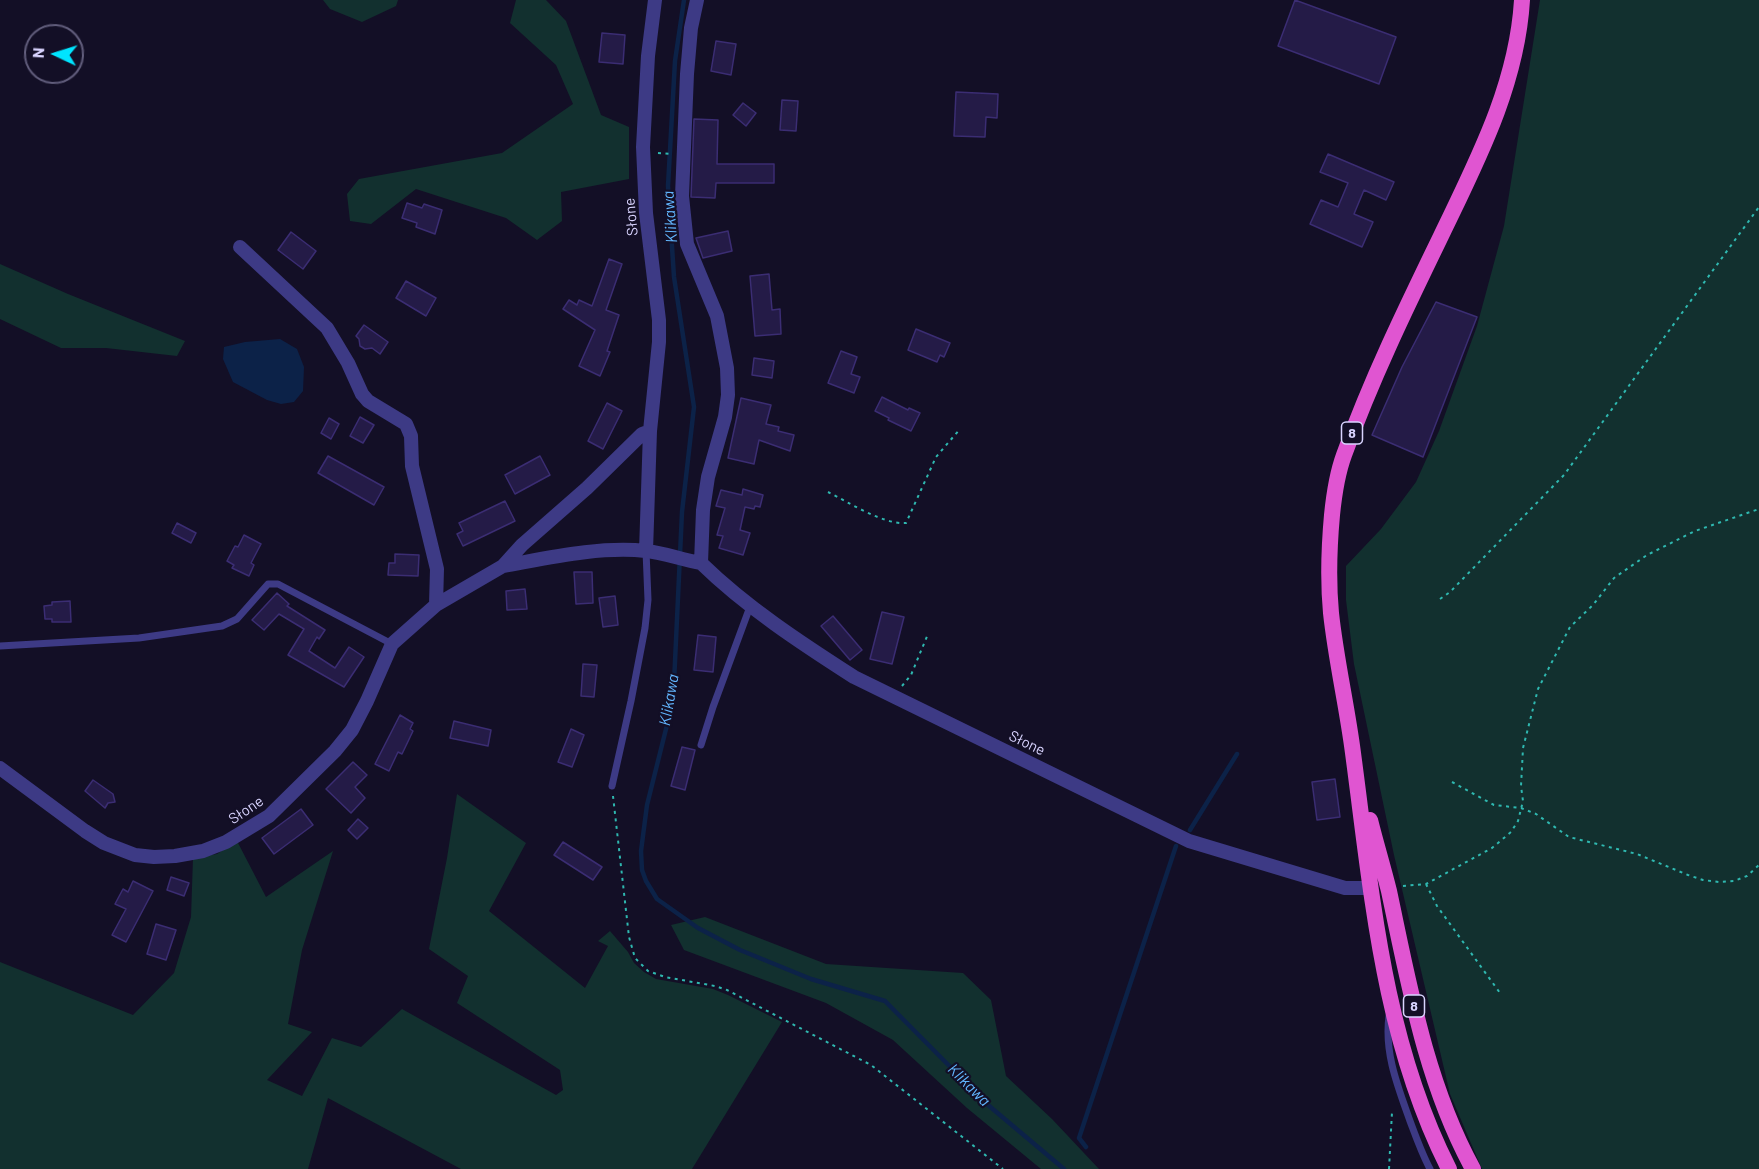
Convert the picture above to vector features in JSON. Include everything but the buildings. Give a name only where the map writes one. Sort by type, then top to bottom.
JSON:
[{"type":"highway","name":"8","points":[[1449,1169],[1426,1118],[1407,1065],[1391,1004],[1369,888],[1353,749],[1331,612],[1330,543],[1337,481],[1342,460],[1369,392],[1479,158],[1498,106],[1518,38],[1522,0]]},
{"type":"highway","name":"8","points":[[1353,749],[1430,1064],[1451,1121],[1473,1169]]},
{"type":"highway","points":[[1369,888],[1388,887]]},
{"type":"street","name":"Słone","points":[[503,566],[561,556],[646,551],[650,431],[659,320],[646,213],[643,147],[655,0]]},
{"type":"street","points":[[646,551],[694,562],[708,477],[725,417],[728,395],[727,369],[717,316],[687,244],[682,196],[687,74],[691,28],[697,0]]},
{"type":"street","points":[[240,247],[327,328],[348,363],[362,394],[368,401],[406,424],[411,436],[412,466],[437,569],[436,605]]},
{"type":"street","name":"Słone","points":[[0,768],[85,831],[118,849],[135,855],[154,857],[203,851],[226,842],[269,816],[335,751],[352,730],[392,645],[436,605],[503,566],[522,545],[587,488],[642,434],[650,431]]},
{"type":"street","name":"Słone","points":[[694,562],[821,656],[854,677],[1189,841],[1345,888],[1369,888]]},
{"type":"lane","points":[[612,786],[645,628],[648,600],[646,551]]},
{"type":"lane","points":[[0,646],[139,639],[222,626],[237,619],[268,584],[278,584],[392,645]]},
{"type":"lane","points":[[701,746],[751,604]]},
{"type":"lane","points":[[1391,1004],[1387,1029],[1389,1055],[1399,1093],[1430,1169]]},
{"type":"path","points":[[659,153],[675,154]]},
{"type":"path","points":[[1440,599],[1450,592],[1564,475],[1759,207]]},
{"type":"path","points":[[828,492],[897,524],[906,523],[910,519],[936,457],[960,429]]},
{"type":"path","points":[[1411,886],[1426,884],[1502,841],[1511,832],[1518,820],[1521,808],[1523,748],[1538,689],[1570,627],[1593,605],[1614,578],[1647,555],[1695,531],[1759,509]]},
{"type":"path","points":[[890,694],[906,682],[911,675],[928,634]]},
{"type":"path","points":[[1452,782],[1494,805],[1521,808],[1536,813],[1569,837],[1637,854],[1703,880],[1734,881],[1747,876],[1759,865]]},
{"type":"path","points":[[612,786],[629,937],[639,964],[654,974],[727,990],[871,1065],[1003,1169]]},
{"type":"path","points":[[1426,884],[1437,906],[1500,993]]},
{"type":"path","points":[[1389,1169],[1392,1112]]},
{"type":"green space","points":[[323,0],[398,0],[396,6],[362,22],[330,9]]},
{"type":"green space","points":[[516,0],[546,0],[566,21],[601,115],[629,127],[629,179],[561,192],[562,221],[537,240],[506,218],[416,189],[371,224],[350,221],[347,194],[359,179],[502,153],[573,104],[556,65],[510,23]]},
{"type":"green space","points":[[1540,0],[1759,0],[1759,1169],[1482,1169],[1450,1094],[1394,855],[1354,664],[1346,600],[1346,566],[1381,529],[1416,482],[1439,431],[1477,326],[1504,226]]},
{"type":"green space","points":[[0,264],[185,341],[177,356],[106,348],[61,348],[0,319]]},
{"type":"green space","points":[[457,794],[526,843],[489,911],[585,988],[608,946],[598,941],[610,931],[634,963],[656,979],[713,989],[782,1022],[692,1169],[461,1169],[328,1098],[308,1169],[0,1169],[0,962],[133,1015],[174,973],[191,917],[193,858],[217,854],[237,841],[266,897],[333,851],[302,950],[288,1024],[312,1032],[267,1080],[302,1096],[332,1038],[361,1047],[402,1009],[556,1095],[563,1090],[560,1070],[457,1003],[468,976],[429,949]]},
{"type":"green space","points":[[705,917],[826,964],[963,973],[991,1000],[1006,1076],[1052,1119],[1099,1169],[1041,1169],[967,1108],[893,1040],[826,1003],[684,950],[671,925]]},
{"type":"water","points":[[280,339],[297,349],[304,367],[303,391],[294,402],[281,404],[267,400],[233,382],[223,359],[224,347],[245,342]]},
{"type":"waterway","name":"Klikawa","points":[[684,0],[675,61],[668,186],[674,277],[694,407],[682,512],[674,683],[669,717],[647,805],[641,851],[642,870],[657,899],[698,928],[740,950],[811,979],[885,1001],[988,1105],[1064,1169]]},
{"type":"waterway","points":[[1190,830],[1237,754]]},
{"type":"waterway","points":[[1086,1147],[1079,1138],[1176,846]]}]
